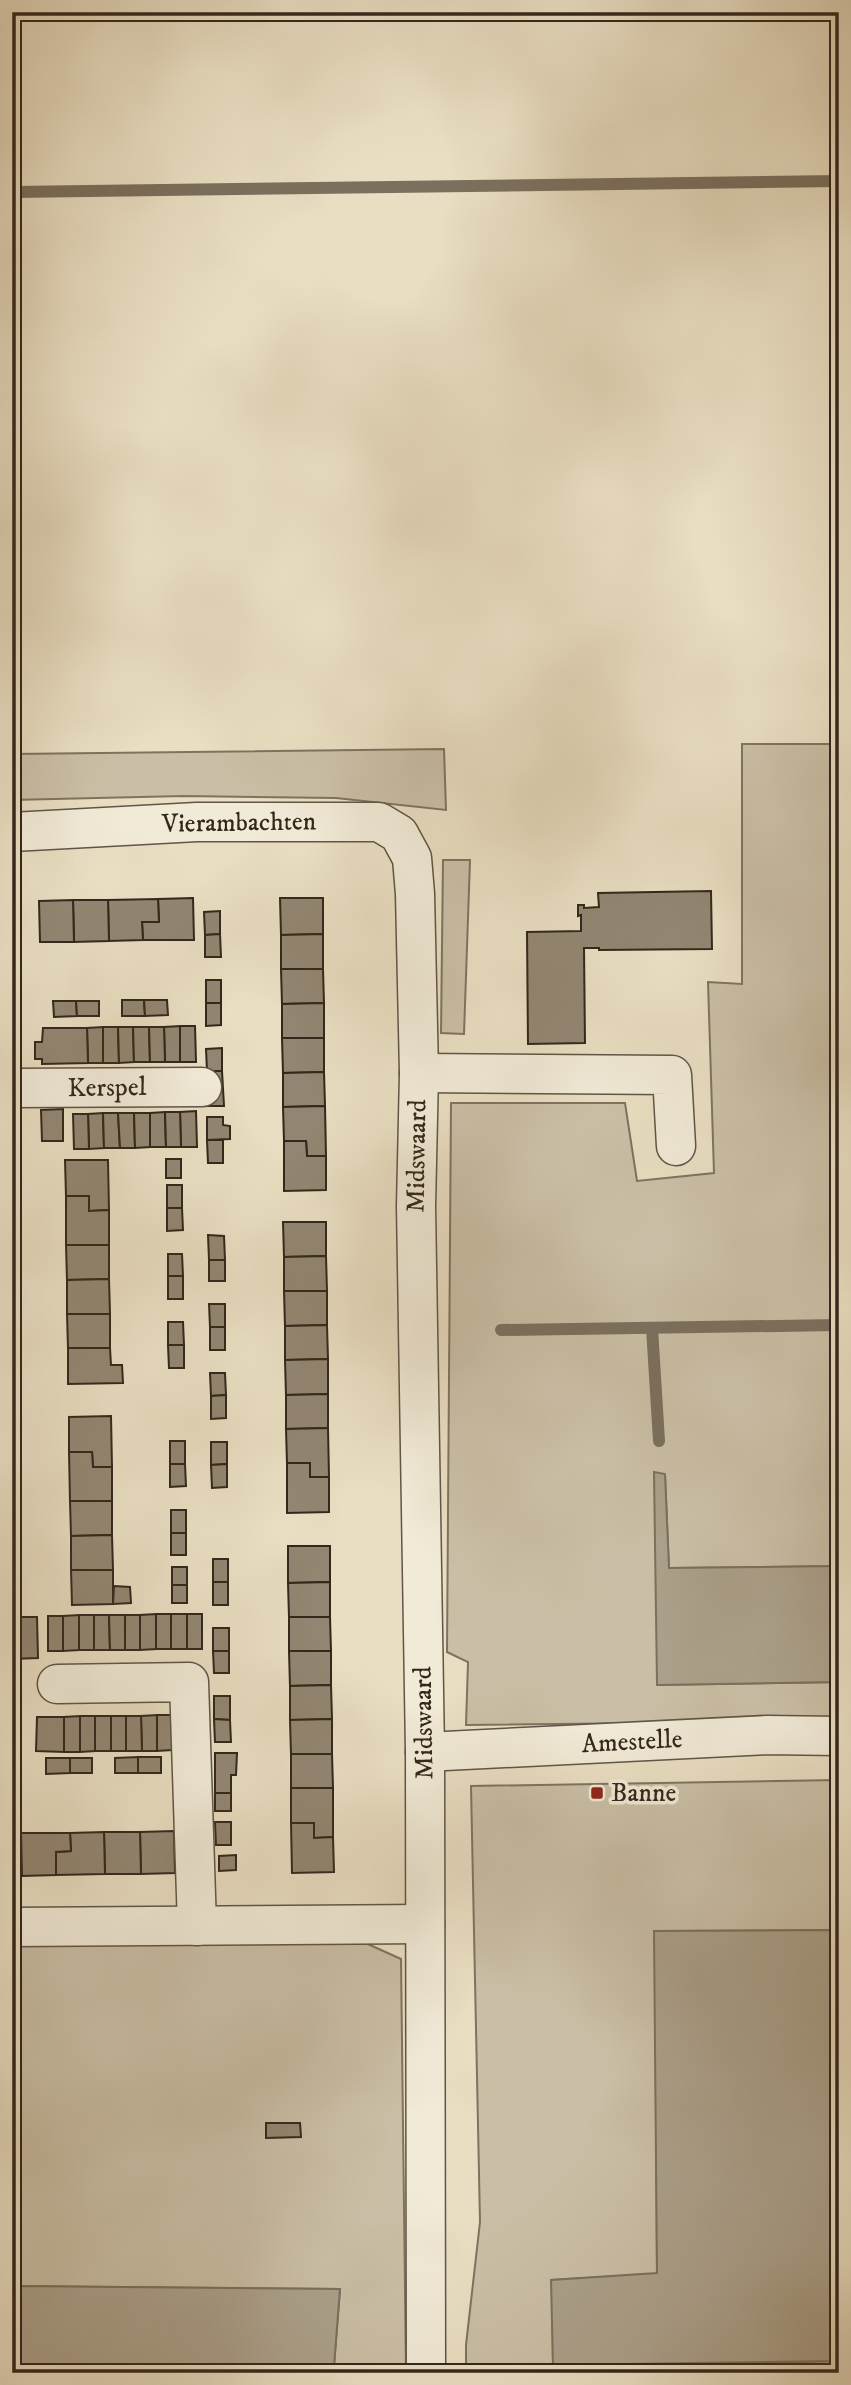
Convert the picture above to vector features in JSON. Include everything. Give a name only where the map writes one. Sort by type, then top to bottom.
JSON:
[{"type":"street","name":"Vierambachten","points":[[12,832],[197,822],[379,822],[399,834],[412,858],[415,894]]},
{"type":"street","name":"Midswaard","points":[[415,894],[419,1073],[416,1206],[425,1752],[426,2373]]},
{"type":"street","name":"Midswaard","points":[[419,1073],[672,1075],[676,1146]]},
{"type":"street","name":"Kerspel","points":[[12,1088],[202,1087]]},
{"type":"street","points":[[57,1685],[189,1682],[197,1926]]},
{"type":"street","name":"Amestelle","points":[[425,1752],[767,1735],[839,1736]]},
{"type":"street","points":[[12,1927],[425,1924]]},
{"type":"shaded area","points":[[742,744],[839,744],[839,1566],[669,1568],[665,1475],[657,1685],[839,1682],[839,1721],[466,1725],[468,1662],[447,1652],[451,1103],[625,1103],[637,1181],[714,1173],[708,982],[742,984]]},
{"type":"shaded area","points":[[444,749],[446,810],[336,798],[183,796],[12,800],[12,754]]},
{"type":"shaded area","points":[[443,860],[470,860],[464,1034],[441,1033]]},
{"type":"shaded area","points":[[654,1472],[665,1474],[669,1568],[839,1566],[839,1682],[657,1685]]},
{"type":"shaded area","points":[[839,1780],[839,2102],[834,1930],[655,1931],[657,2274],[552,2280],[553,2365],[528,2369],[527,2373],[466,2373],[466,2345],[480,2222],[471,1786]]},
{"type":"shaded area","points":[[834,1930],[839,2102],[839,2361],[553,2365],[551,2280],[657,2273],[654,1931]]},
{"type":"shaded area","points":[[350,1936],[401,1959],[406,2373],[103,2373],[334,2366],[340,2289],[12,2286],[12,1946]]},
{"type":"shaded area","points":[[12,2286],[340,2289],[334,2366],[12,2373]]},
{"type":"shaded area","points":[[839,2361],[839,2373],[757,2373],[757,2363]]},
{"type":"building","points":[[711,891],[712,949],[584,948],[585,1043],[528,1044],[527,932],[581,931],[578,905],[584,905],[584,908],[599,907],[598,893]]},
{"type":"building","points":[[193,898],[194,940],[143,940],[142,922],[159,922],[158,899]]},
{"type":"building","points":[[280,898],[323,898],[323,934],[281,935]]},
{"type":"building","points":[[158,899],[159,922],[142,922],[143,940],[109,941],[108,900]]},
{"type":"building","points":[[73,900],[108,900],[109,941],[74,942]]},
{"type":"building","points":[[73,900],[74,942],[40,942],[39,901]]},
{"type":"building","points":[[220,911],[220,934],[205,935],[204,912]]},
{"type":"building","points":[[220,934],[221,957],[205,957],[205,935]]},
{"type":"building","points":[[323,934],[323,969],[281,969],[281,935]]},
{"type":"building","points":[[281,969],[323,969],[324,1003],[282,1004]]},
{"type":"building","points":[[206,980],[221,980],[221,1003],[206,1003]]},
{"type":"building","points":[[122,1000],[144,1000],[145,1016],[122,1016]]},
{"type":"building","points":[[144,1000],[167,1000],[168,1015],[145,1016]]},
{"type":"building","points":[[53,1001],[76,1001],[77,1016],[54,1017]]},
{"type":"building","points":[[76,1001],[99,1001],[99,1016],[77,1016]]},
{"type":"building","points":[[206,1003],[221,1003],[221,1025],[206,1026]]},
{"type":"building","points":[[324,1003],[324,1038],[282,1038],[282,1004]]},
{"type":"building","points":[[180,1026],[195,1026],[196,1062],[180,1062]]},
{"type":"building","points":[[180,1026],[180,1062],[165,1062],[164,1027]]},
{"type":"building","points":[[103,1027],[118,1027],[119,1063],[103,1063]]},
{"type":"building","points":[[103,1027],[103,1063],[88,1063],[87,1028]]},
{"type":"building","points":[[118,1027],[133,1027],[134,1062],[119,1063]]},
{"type":"building","points":[[133,1027],[149,1027],[150,1062],[134,1062]]},
{"type":"building","points":[[149,1027],[164,1027],[165,1062],[150,1062]]},
{"type":"building","points":[[43,1028],[87,1028],[88,1063],[42,1064],[42,1059],[35,1059],[35,1042],[42,1042]]},
{"type":"building","points":[[282,1038],[324,1038],[324,1072],[283,1073]]},
{"type":"building","points":[[222,1048],[222,1071],[207,1071],[206,1049]]},
{"type":"building","points":[[207,1071],[222,1071],[224,1106],[207,1106]]},
{"type":"building","points":[[324,1072],[325,1106],[283,1107],[283,1073]]},
{"type":"building","points":[[325,1106],[326,1156],[307,1156],[306,1141],[284,1141],[283,1107]]},
{"type":"building","points":[[63,1109],[63,1141],[42,1141],[41,1110]]},
{"type":"building","points":[[196,1111],[197,1147],[181,1147],[180,1112]]},
{"type":"building","points":[[165,1112],[166,1147],[150,1147],[150,1113]]},
{"type":"building","points":[[165,1112],[180,1112],[181,1147],[166,1147]]},
{"type":"building","points":[[103,1113],[104,1148],[89,1149],[88,1114]]},
{"type":"building","points":[[103,1113],[118,1113],[120,1148],[104,1148]]},
{"type":"building","points":[[118,1113],[134,1113],[135,1148],[120,1148]]},
{"type":"building","points":[[134,1113],[150,1113],[150,1147],[135,1148]]},
{"type":"building","points":[[73,1114],[88,1114],[89,1149],[74,1149]]},
{"type":"building","points":[[207,1117],[223,1117],[223,1125],[230,1126],[230,1139],[207,1140]]},
{"type":"building","points":[[207,1140],[223,1140],[223,1163],[208,1163]]},
{"type":"building","points":[[284,1141],[306,1141],[307,1156],[326,1156],[326,1190],[284,1191]]},
{"type":"building","points":[[166,1159],[181,1159],[181,1178],[166,1178]]},
{"type":"building","points":[[65,1160],[108,1160],[109,1210],[89,1211],[89,1196],[66,1196]]},
{"type":"building","points":[[167,1185],[182,1185],[182,1208],[167,1208]]},
{"type":"building","points":[[66,1196],[89,1196],[89,1211],[109,1210],[109,1245],[66,1245]]},
{"type":"building","points":[[167,1208],[182,1208],[183,1230],[167,1231]]},
{"type":"building","points":[[283,1222],[326,1222],[326,1256],[284,1257]]},
{"type":"building","points":[[208,1235],[224,1236],[225,1260],[209,1260]]},
{"type":"building","points":[[66,1245],[109,1245],[109,1279],[67,1280]]},
{"type":"building","points":[[168,1254],[182,1254],[183,1276],[168,1276]]},
{"type":"building","points":[[326,1256],[327,1291],[284,1291],[284,1257]]},
{"type":"building","points":[[209,1260],[225,1260],[225,1281],[209,1281]]},
{"type":"building","points":[[168,1276],[183,1276],[183,1299],[168,1299]]},
{"type":"building","points":[[109,1279],[110,1314],[67,1314],[67,1280]]},
{"type":"building","points":[[284,1291],[327,1291],[327,1325],[285,1326]]},
{"type":"building","points":[[209,1304],[225,1304],[225,1327],[210,1327]]},
{"type":"building","points":[[67,1314],[110,1314],[110,1348],[68,1348]]},
{"type":"building","points":[[168,1322],[183,1322],[184,1345],[168,1345]]},
{"type":"building","points":[[327,1325],[328,1359],[285,1360],[285,1326]]},
{"type":"building","points":[[210,1327],[225,1327],[225,1350],[210,1350]]},
{"type":"building","points":[[168,1345],[184,1345],[184,1368],[169,1368]]},
{"type":"building","points":[[68,1348],[110,1348],[111,1365],[122,1365],[123,1383],[68,1384]]},
{"type":"building","points":[[328,1359],[328,1394],[286,1395],[285,1360]]},
{"type":"building","points":[[210,1373],[225,1373],[226,1395],[211,1396]]},
{"type":"building","points":[[328,1394],[328,1428],[286,1429],[286,1395]]},
{"type":"building","points":[[226,1395],[226,1418],[211,1419],[211,1396]]},
{"type":"building","points":[[111,1416],[112,1467],[93,1467],[92,1452],[69,1452],[69,1417]]},
{"type":"building","points":[[328,1428],[329,1477],[310,1477],[310,1463],[287,1463],[286,1429]]},
{"type":"building","points":[[170,1441],[185,1441],[185,1464],[170,1464]]},
{"type":"building","points":[[211,1442],[227,1442],[227,1464],[211,1465]]},
{"type":"building","points":[[69,1452],[92,1452],[93,1467],[112,1467],[112,1501],[70,1501]]},
{"type":"building","points":[[287,1463],[310,1463],[310,1477],[329,1477],[329,1512],[287,1513]]},
{"type":"building","points":[[170,1464],[185,1464],[186,1486],[170,1487]]},
{"type":"building","points":[[227,1464],[227,1487],[212,1488],[211,1465]]},
{"type":"building","points":[[70,1501],[112,1501],[112,1535],[71,1536]]},
{"type":"building","points":[[171,1510],[186,1510],[186,1533],[171,1533]]},
{"type":"building","points":[[171,1533],[186,1533],[186,1555],[171,1555]]},
{"type":"building","points":[[112,1535],[113,1570],[71,1570],[71,1536]]},
{"type":"building","points":[[288,1546],[330,1546],[330,1582],[288,1583]]},
{"type":"building","points":[[213,1559],[228,1559],[228,1582],[213,1582]]},
{"type":"building","points":[[172,1567],[187,1567],[187,1585],[172,1585]]},
{"type":"building","points":[[71,1570],[113,1570],[113,1604],[72,1605]]},
{"type":"building","points":[[213,1582],[228,1582],[228,1605],[213,1605]]},
{"type":"building","points":[[330,1582],[330,1617],[289,1617],[288,1583]]},
{"type":"building","points":[[172,1585],[187,1585],[187,1603],[172,1603]]},
{"type":"building","points":[[114,1586],[130,1587],[131,1603],[113,1604]]},
{"type":"building","points":[[156,1614],[171,1614],[171,1649],[156,1649]]},
{"type":"building","points":[[156,1614],[156,1649],[140,1650],[140,1615]]},
{"type":"building","points":[[171,1614],[187,1614],[187,1649],[171,1649]]},
{"type":"building","points":[[187,1614],[202,1614],[202,1649],[187,1649]]},
{"type":"building","points":[[79,1615],[94,1615],[94,1650],[79,1650]]},
{"type":"building","points":[[79,1615],[79,1650],[63,1651],[63,1616]]},
{"type":"building","points":[[94,1615],[109,1615],[110,1650],[94,1650]]},
{"type":"building","points":[[109,1615],[125,1615],[125,1650],[110,1650]]},
{"type":"building","points":[[125,1615],[140,1615],[140,1650],[125,1650]]},
{"type":"building","points":[[48,1616],[63,1616],[63,1651],[48,1651]]},
{"type":"building","points":[[12,1617],[37,1617],[38,1658],[12,1659]]},
{"type":"building","points":[[289,1617],[330,1617],[331,1651],[289,1651]]},
{"type":"building","points":[[213,1628],[229,1628],[229,1651],[213,1651]]},
{"type":"building","points":[[213,1651],[229,1651],[229,1673],[214,1673]]},
{"type":"building","points":[[289,1651],[331,1651],[331,1685],[290,1686]]},
{"type":"building","points":[[331,1685],[332,1719],[290,1720],[290,1686]]},
{"type":"building","points":[[214,1696],[230,1696],[230,1720],[214,1719]]},
{"type":"building","points":[[157,1715],[172,1715],[172,1750],[157,1751]]},
{"type":"building","points":[[157,1715],[157,1751],[142,1751],[141,1716]]},
{"type":"building","points":[[80,1716],[95,1716],[95,1751],[80,1752]]},
{"type":"building","points":[[80,1716],[80,1752],[64,1752],[64,1717]]},
{"type":"building","points":[[95,1716],[111,1716],[111,1751],[95,1751]]},
{"type":"building","points":[[111,1716],[126,1716],[126,1751],[111,1751]]},
{"type":"building","points":[[126,1716],[141,1716],[142,1751],[126,1751]]},
{"type":"building","points":[[37,1717],[64,1717],[64,1752],[36,1751]]},
{"type":"building","points":[[214,1719],[230,1720],[231,1742],[215,1742]]},
{"type":"building","points":[[332,1719],[332,1754],[291,1754],[290,1720]]},
{"type":"building","points":[[215,1753],[237,1753],[236,1775],[231,1775],[231,1793],[215,1793]]},
{"type":"building","points":[[291,1754],[332,1754],[333,1788],[291,1788]]},
{"type":"building","points":[[138,1757],[161,1757],[161,1773],[138,1773]]},
{"type":"building","points":[[138,1757],[138,1773],[115,1773],[115,1758]]},
{"type":"building","points":[[12,1758],[21,1758],[21,1773],[12,1771]]},
{"type":"building","points":[[46,1758],[70,1758],[70,1773],[46,1774]]},
{"type":"building","points":[[70,1758],[92,1758],[92,1773],[70,1773]]},
{"type":"building","points":[[291,1788],[333,1788],[333,1837],[314,1838],[314,1823],[291,1823]]},
{"type":"building","points":[[215,1793],[231,1793],[231,1811],[215,1811]]},
{"type":"building","points":[[215,1822],[231,1822],[231,1845],[216,1845]]},
{"type":"building","points":[[291,1823],[314,1823],[314,1838],[333,1837],[334,1872],[292,1873]]},
{"type":"building","points":[[174,1831],[175,1873],[141,1874],[140,1832]]},
{"type":"building","points":[[104,1832],[140,1832],[141,1874],[105,1874]]},
{"type":"building","points":[[104,1832],[105,1874],[56,1875],[56,1852],[71,1851],[70,1833]]},
{"type":"building","points":[[21,1833],[22,1876],[12,1876],[12,1834]]},
{"type":"building","points":[[21,1833],[70,1833],[71,1851],[56,1852],[56,1875],[22,1876]]},
{"type":"building","points":[[236,1855],[236,1870],[219,1871],[219,1856]]},
{"type":"building","points":[[266,2123],[300,2123],[301,2137],[266,2138]]},
{"type":"waterway","points":[[12,192],[839,181]]},
{"type":"waterway","points":[[501,1330],[839,1325]]},
{"type":"waterway","points":[[652,1328],[659,1441]]},
{"type":"place","name":"Banne","points":[[597,1793]]}]
